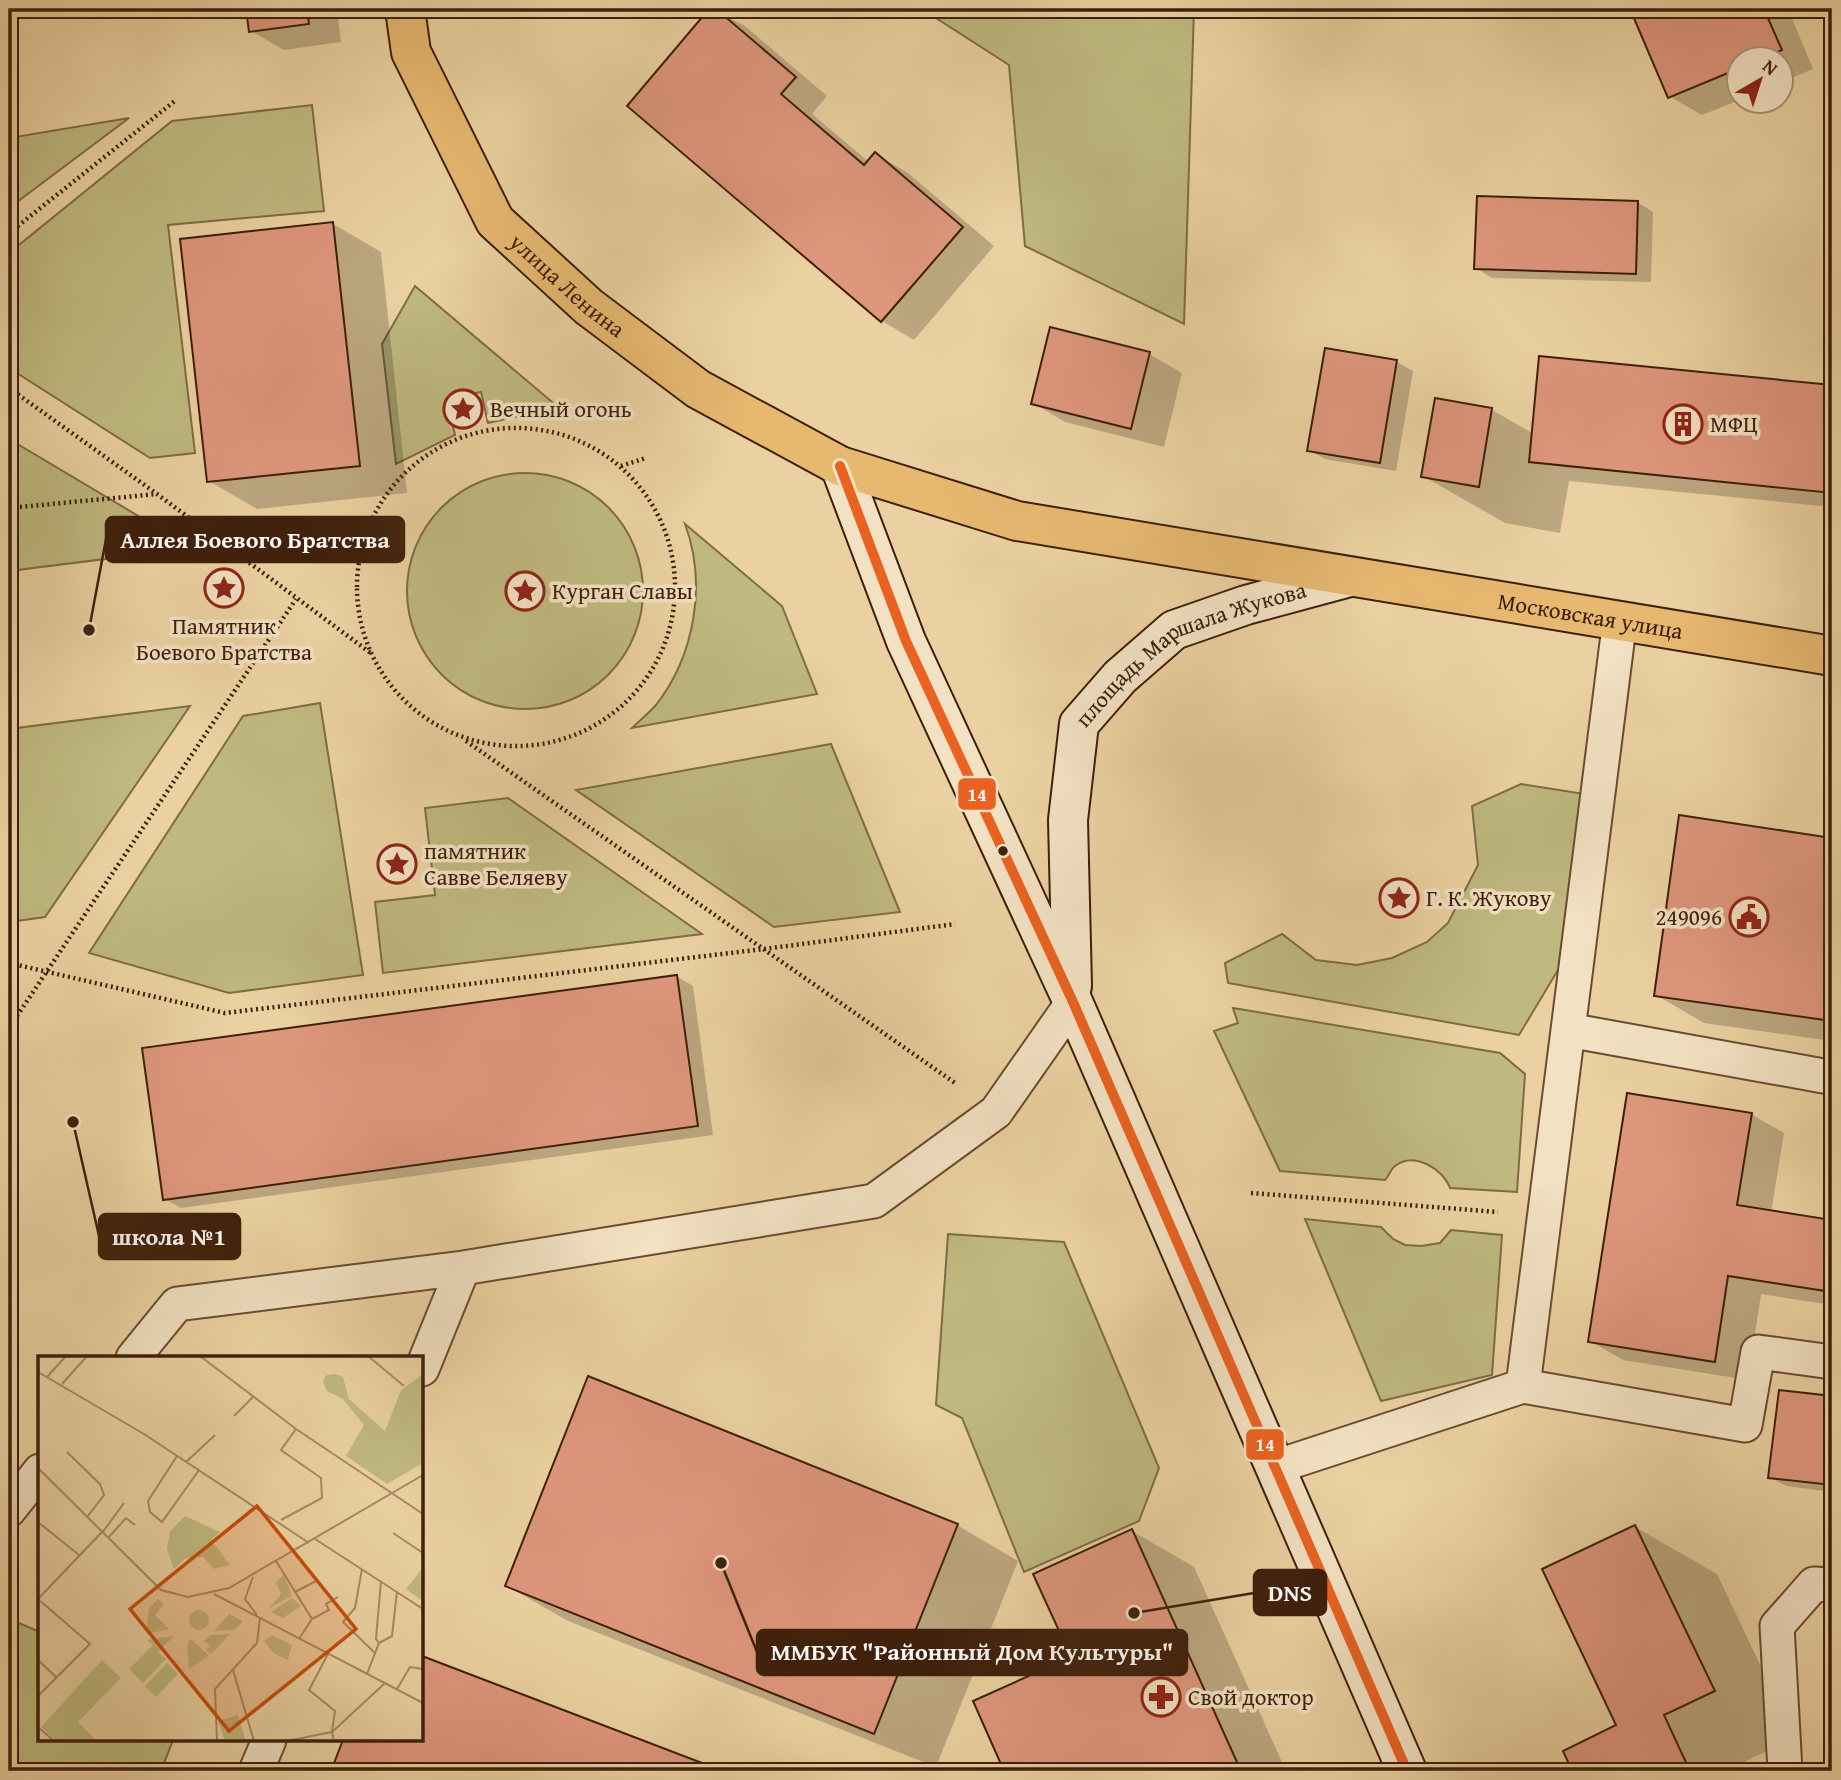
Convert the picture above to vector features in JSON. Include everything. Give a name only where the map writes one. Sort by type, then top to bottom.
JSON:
[{"type":"main road","name":"улица Ленина","points":[[405,9],[411,52],[495,221],[589,307],[698,389],[841,466]]},
{"type":"main road","name":"площадь Маршала Жукова","points":[[841,466],[1017,522],[1350,578]]},
{"type":"main road","points":[[841,466],[906,641],[1073,1002],[1408,1771]]},
{"type":"main road","name":"площадь Маршала Жукова","points":[[1073,1002],[1068,820],[1079,724],[1120,677],[1174,630],[1246,605],[1350,578]]},
{"type":"main road","name":"Московская улица","points":[[1350,578],[1832,656]]},
{"type":"lane","points":[[1523,1386],[1620,620]]},
{"type":"lane","points":[[134,1356],[177,1304],[463,1268],[874,1201],[996,1112],[1073,1002]]},
{"type":"lane","points":[[1568,1030],[1829,1077]]},
{"type":"lane","points":[[424,1364],[463,1268]]},
{"type":"lane","points":[[1275,1466],[1523,1386],[1745,1425],[1758,1352],[1832,1362]]},
{"type":"lane","points":[[9,1510],[38,1474]]},
{"type":"lane","points":[[1784,1771],[1777,1626],[1814,1584],[1832,1585]]},
{"type":"lane","points":[[256,1771],[268,1742]]},
{"type":"path","points":[[9,233],[176,100]]},
{"type":"path","points":[[9,388],[373,655]]},
{"type":"path","points":[[463,739],[517,748],[572,738],[620,710],[655,668],[674,616],[675,560],[656,509],[621,466],[578,439],[529,427],[479,431],[432,451],[394,484],[367,527],[356,576],[361,626],[381,673],[415,711],[463,739],[996,1112]]},
{"type":"path","points":[[621,466],[646,458]]},
{"type":"path","points":[[9,508],[157,494]]},
{"type":"path","points":[[17,1017],[296,598]]},
{"type":"path","points":[[9,963],[225,1013],[955,924]]},
{"type":"path","points":[[1251,1193],[1544,1215]]},
{"type":"shaded area","points":[[922,9],[1194,9],[1184,324],[1025,246],[1009,65]]},
{"type":"shaded area","points":[[312,105],[324,211],[168,225],[195,453],[150,458],[9,368],[9,253],[172,121]]},
{"type":"shaded area","points":[[129,118],[9,208],[9,138]]},
{"type":"shaded area","points":[[415,286],[558,407],[488,423],[481,392],[447,399],[455,435],[396,464],[382,344]]},
{"type":"shaded area","points":[[9,439],[192,548],[9,571]]},
{"type":"shaded area","name":"Курган Славы","points":[[525,473],[548,475],[581,487],[600,500],[616,516],[629,535],[638,557],[643,591],[641,614],[629,647],[616,666],[600,682],[581,695],[559,704],[525,709],[502,707],[469,695],[450,682],[434,666],[421,647],[412,625],[407,591],[409,568],[421,535],[434,516],[450,500],[469,487],[491,478]]},
{"type":"shaded area","points":[[685,524],[782,606],[817,694],[632,728],[656,705],[669,685],[688,641],[696,594],[692,547]]},
{"type":"shaded area","points":[[320,703],[363,975],[229,993],[89,953],[243,716]]},
{"type":"shaded area","points":[[190,706],[45,917],[9,922],[9,729]]},
{"type":"shaded area","points":[[831,744],[900,912],[774,927],[576,790]]},
{"type":"shaded area","points":[[1521,784],[1591,795],[1564,960],[1519,1035],[1228,983],[1225,963],[1282,934],[1316,960],[1357,965],[1392,958],[1427,942],[1448,923],[1478,865],[1472,806]]},
{"type":"shaded area","points":[[508,798],[702,934],[383,973],[375,902],[435,895],[425,808]]},
{"type":"shaded area","points":[[1233,1008],[1500,1053],[1525,1074],[1517,1192],[1450,1188],[1435,1169],[1411,1160],[1395,1166],[1385,1180],[1280,1171],[1214,1031],[1238,1023]]},
{"type":"shaded area","points":[[1305,1219],[1381,1227],[1393,1239],[1405,1245],[1440,1243],[1451,1230],[1502,1235],[1492,1375],[1381,1401]]},
{"type":"shaded area","points":[[948,1234],[1064,1242],[1159,1468],[1139,1521],[1024,1572],[962,1418],[936,1405]]},
{"type":"shaded area","points":[[9,1619],[38,1631],[38,1742],[172,1742],[161,1771],[9,1771]]},
{"type":"building","points":[[246,9],[307,9],[309,24],[249,32]]},
{"type":"building","points":[[709,9],[716,9],[796,77],[781,94],[864,165],[875,152],[963,227],[881,322],[627,106]]},
{"type":"building","points":[[1630,9],[1764,9],[1780,46],[1726,46],[1726,74],[1668,98]]},
{"type":"building","points":[[1477,196],[1638,201],[1636,274],[1474,269]]},
{"type":"building","points":[[333,222],[360,466],[207,482],[180,239]]},
{"type":"building","points":[[1050,327],[1150,352],[1131,429],[1031,404]]},
{"type":"building","points":[[1325,348],[1397,360],[1380,463],[1307,451]]},
{"type":"building","name":"МФЦ","points":[[1539,356],[1832,385],[1832,493],[1529,462]]},
{"type":"building","points":[[1435,398],[1492,408],[1479,487],[1421,477]]},
{"type":"building","name":"249096","points":[[1679,815],[1832,838],[1832,1021],[1654,996]]},
{"type":"building","points":[[677,975],[698,1126],[163,1200],[142,1048]]},
{"type":"building","points":[[1627,1093],[1752,1113],[1737,1205],[1832,1220],[1832,1292],[1728,1276],[1715,1362],[1588,1342]]},
{"type":"building","points":[[588,1376],[958,1524],[874,1734],[505,1586]]},
{"type":"building","points":[[1779,1390],[1832,1396],[1832,1485],[1768,1478]]},
{"type":"building","points":[[1635,1525],[1715,1691],[1664,1715],[1690,1771],[1572,1771],[1563,1751],[1616,1725],[1542,1569]]},
{"type":"building","points":[[1132,1529],[1241,1771],[1004,1771],[973,1701],[1071,1657],[1033,1574]]},
{"type":"building","points":[[424,1657],[723,1771],[331,1771],[342,1742],[424,1742]]},
{"type":"transit line","name":"14","points":[[840,466],[906,641],[1073,1002],[1407,1771]]},
{"type":"place","name":"Вечный огонь","points":[[463,409]]},
{"type":"place","name":"МФЦ","points":[[1683,424]]},
{"type":"place","name":"Памятник Боевого Братства","points":[[224,588]]},
{"type":"place","name":"Курган Славы","points":[[525,591]]},
{"type":"place","name":"Аллея Боевого Братства","points":[[89,630]]},
{"type":"place","name":"памятник Савве Беляеву","points":[[397,864]]},
{"type":"place","name":"Г. К. Жукову","points":[[1399,898]]},
{"type":"place","name":"249096","points":[[1749,917]]},
{"type":"place","name":"школа №1","points":[[73,1122]]},
{"type":"place","name":"ММБУК \"Районный Дом Культуры\"","points":[[721,1563]]},
{"type":"place","name":"DNS","points":[[1134,1613]]},
{"type":"place","name":"Свой доктор","points":[[1161,1697]]}]
